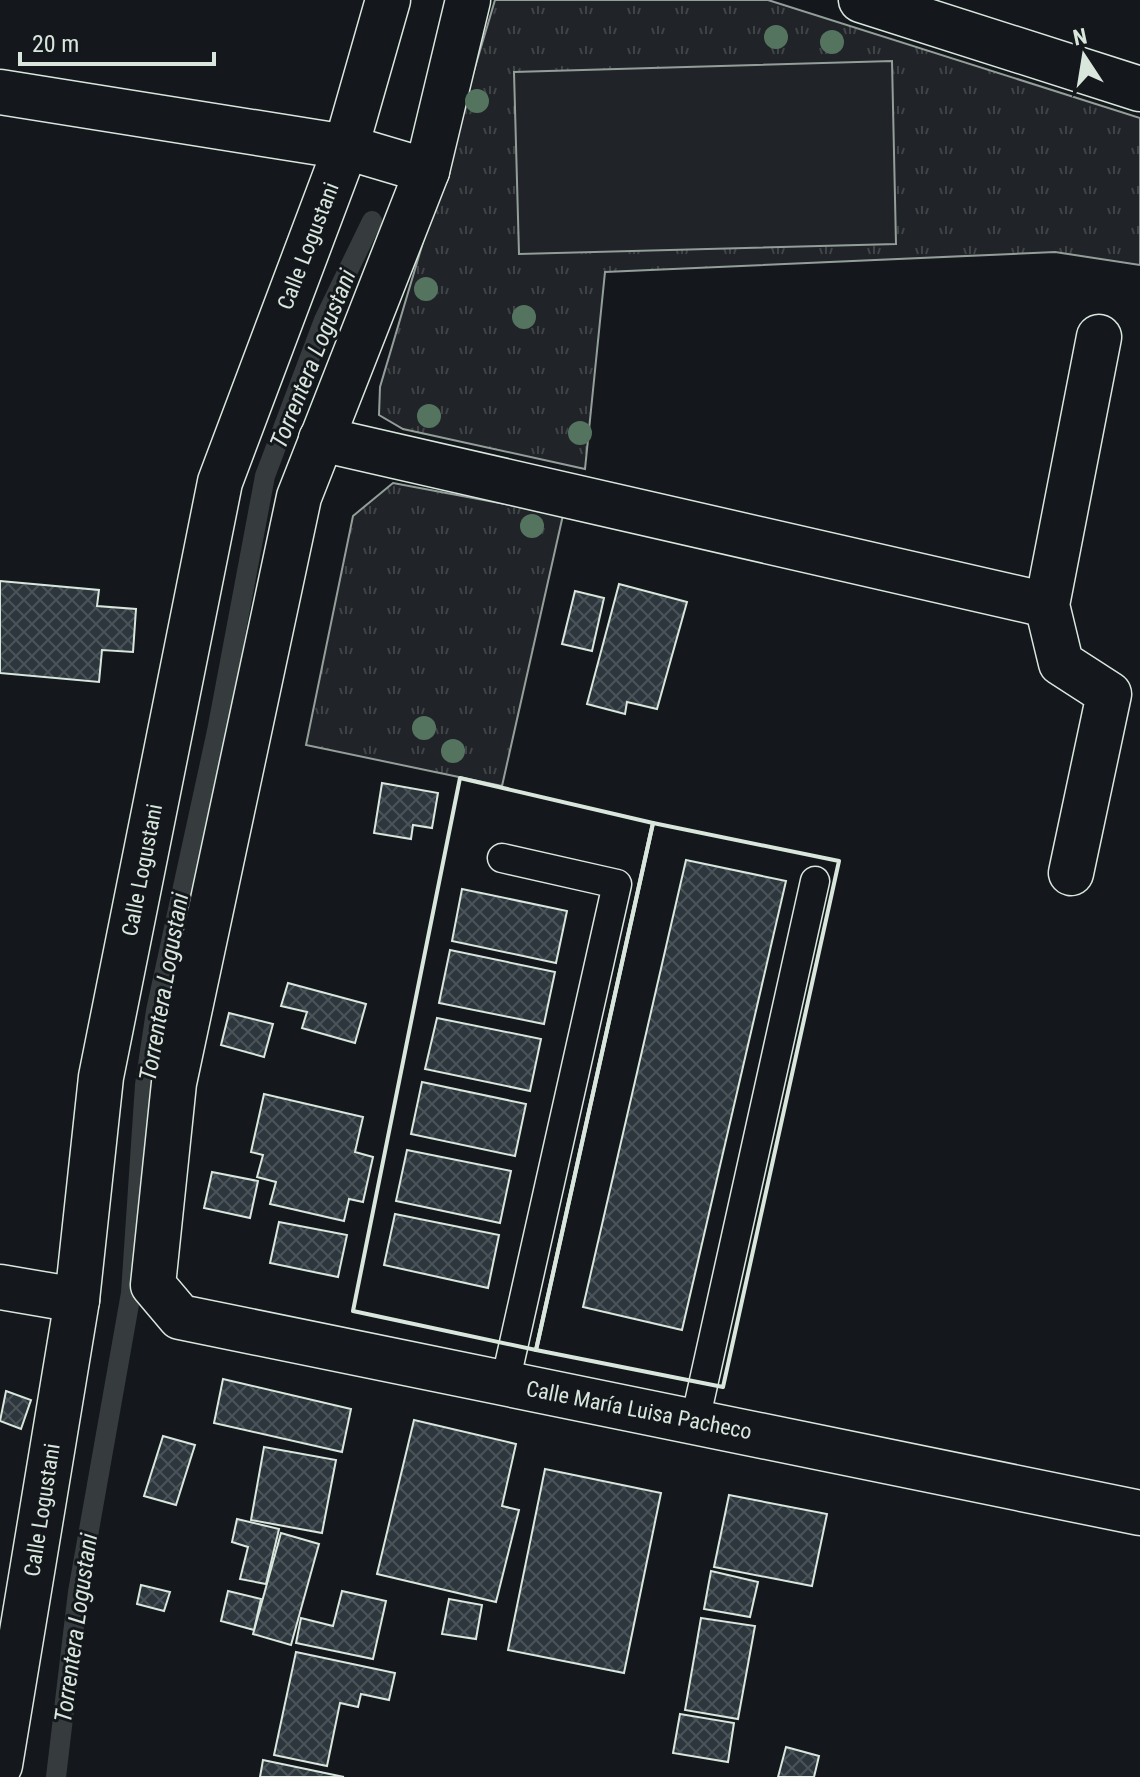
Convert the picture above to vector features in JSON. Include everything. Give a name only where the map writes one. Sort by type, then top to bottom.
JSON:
[{"type":"street","name":"Calle Logustani","points":[[0,1765],[77,1300],[101,1077],[220,482],[346,147],[388,0]]},
{"type":"street","points":[[468,0],[427,171],[321,439],[1047,605]]},
{"type":"street","points":[[861,0],[1140,89]]},
{"type":"street","points":[[0,92],[346,147],[427,171]]},
{"type":"street","points":[[1071,873],[1109,694],[1061,663],[1047,605],[1099,337]]},
{"type":"street","name":"Calle María Luisa Pacheco","points":[[321,439],[299,497],[174,1083],[153,1285],[180,1317],[1140,1513]]},
{"type":"street","points":[[0,1287],[77,1300]]},
{"type":"lane","points":[[502,858],[617,884],[505,1383]]},
{"type":"lane","points":[[695,1421],[815,881]]},
{"type":"green space","points":[[495,0],[768,0],[1140,118],[1140,265],[1055,252],[605,272],[585,469],[403,429],[379,415],[380,387]]},
{"type":"green space","points":[[892,61],[896,244],[519,254],[514,72]]},
{"type":"green space","points":[[393,483],[563,515],[502,786],[306,745],[353,516]]},
{"type":"building","points":[[0,581],[99,590],[97,606],[136,609],[133,652],[102,650],[99,682],[0,673]]},
{"type":"building","points":[[619,584],[687,602],[657,709],[627,702],[625,714],[587,704]]},
{"type":"building","points":[[575,591],[604,598],[592,651],[562,644]]},
{"type":"building","points":[[382,783],[438,793],[432,828],[413,825],[411,839],[374,833]]},
{"type":"building","points":[[686,860],[786,881],[682,1330],[583,1307]]},
{"type":"building","points":[[462,889],[567,911],[556,963],[452,941]]},
{"type":"building","points":[[450,950],[555,972],[544,1024],[439,1003]]},
{"type":"building","points":[[288,983],[366,1004],[355,1043],[302,1028],[307,1012],[281,1006]]},
{"type":"building","points":[[229,1013],[273,1024],[264,1057],[221,1045]]},
{"type":"building","points":[[437,1018],[541,1039],[530,1091],[425,1069]]},
{"type":"building","points":[[422,1082],[526,1104],[515,1156],[411,1134]]},
{"type":"building","points":[[264,1094],[363,1117],[355,1152],[373,1157],[363,1202],[349,1199],[344,1221],[270,1204],[276,1182],[257,1177],[263,1155],[251,1152]]},
{"type":"building","points":[[407,1150],[511,1171],[500,1223],[396,1201]]},
{"type":"building","points":[[212,1172],[258,1181],[250,1218],[204,1208]]},
{"type":"building","points":[[395,1214],[499,1235],[488,1288],[384,1265]]},
{"type":"building","points":[[279,1222],[347,1235],[338,1277],[270,1263]]},
{"type":"building","points":[[223,1379],[351,1409],[342,1452],[214,1423]]},
{"type":"building","points":[[6,1391],[31,1400],[21,1429],[0,1421]]},
{"type":"building","points":[[414,1420],[516,1444],[502,1506],[519,1510],[496,1602],[377,1574]]},
{"type":"building","points":[[163,1436],[195,1445],[176,1505],[144,1496]]},
{"type":"building","points":[[264,1447],[336,1460],[322,1533],[251,1520]]},
{"type":"building","points":[[545,1469],[661,1493],[624,1673],[508,1650]]},
{"type":"building","points":[[729,1495],[827,1514],[812,1586],[714,1567]]},
{"type":"building","points":[[237,1519],[279,1529],[266,1584],[240,1579],[248,1547],[232,1542]]},
{"type":"building","points":[[281,1533],[319,1544],[291,1645],[253,1634]]},
{"type":"building","points":[[711,1571],[758,1582],[750,1617],[704,1609]]},
{"type":"building","points":[[141,1585],[170,1592],[164,1611],[137,1604]]},
{"type":"building","points":[[228,1591],[261,1599],[254,1630],[221,1621]]},
{"type":"building","points":[[342,1591],[386,1601],[373,1659],[296,1643],[301,1618],[333,1626]]},
{"type":"building","points":[[449,1599],[482,1605],[476,1639],[442,1634]]},
{"type":"building","points":[[701,1618],[755,1626],[738,1719],[685,1710]]},
{"type":"building","points":[[296,1652],[395,1673],[389,1700],[361,1694],[358,1707],[340,1703],[327,1766],[274,1755]]},
{"type":"building","points":[[680,1714],[734,1723],[728,1762],[673,1753]]},
{"type":"building","points":[[786,1747],[819,1756],[814,1777],[778,1777]]},
{"type":"building","points":[[263,1760],[344,1777],[260,1777]]},
{"type":"waterway","name":"Torrentera Logustani","points":[[56,1777],[78,1592],[131,1293],[145,1085],[156,1011],[217,731],[265,476],[324,320],[372,221]]},
{"type":"wall","points":[[460,778],[653,823],[536,1350],[353,1311],[460,778]]},
{"type":"wall","points":[[653,823],[839,861],[723,1387],[536,1350],[653,823]]}]
